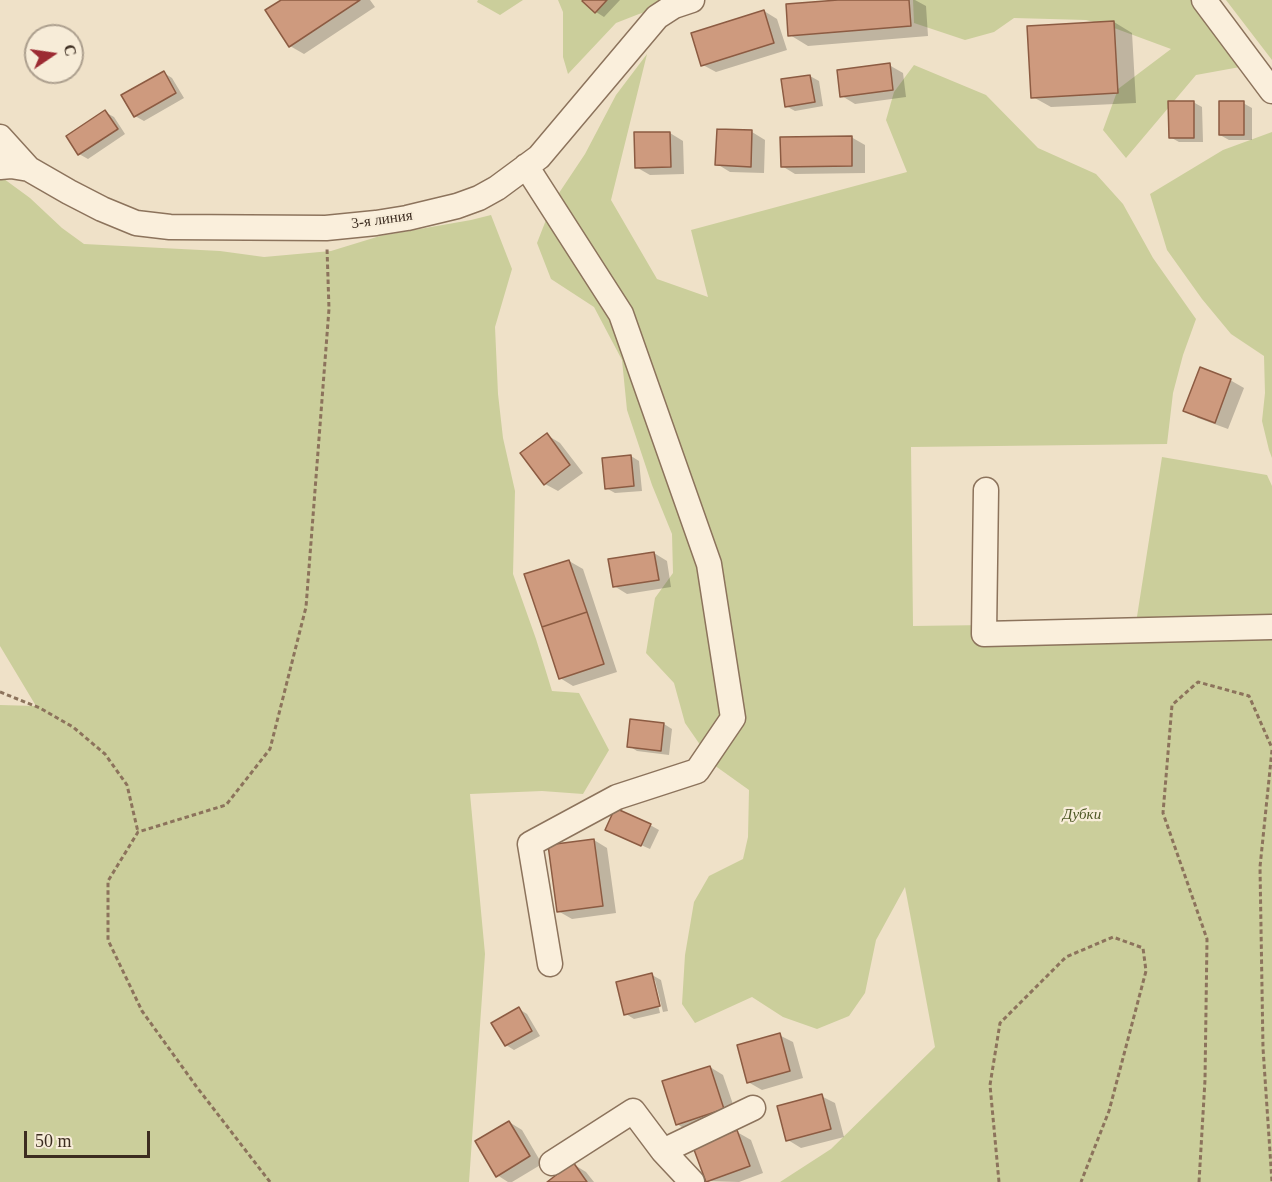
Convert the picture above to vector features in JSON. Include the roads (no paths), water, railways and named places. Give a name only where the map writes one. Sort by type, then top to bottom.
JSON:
[{"type":"street","name":"3-я линия","points":[[0,167],[29,169],[85,201],[136,222],[170,226],[326,228],[407,218],[457,206],[496,188],[539,157],[657,17],[674,6],[692,0]]},
{"type":"street","points":[[1203,0],[1272,91]]},
{"type":"street","points":[[0,137],[29,169]]},
{"type":"street","points":[[526,166],[621,314],[709,564],[733,718],[698,771],[617,797],[530,844],[550,964]]},
{"type":"street","points":[[986,490],[984,634],[1272,627]]},
{"type":"street","points":[[663,1151],[753,1108]]},
{"type":"street","points":[[552,1163],[633,1111],[663,1151],[692,1182]]},
{"type":"park label","name":"Дубки","points":[[1082,815]]}]
